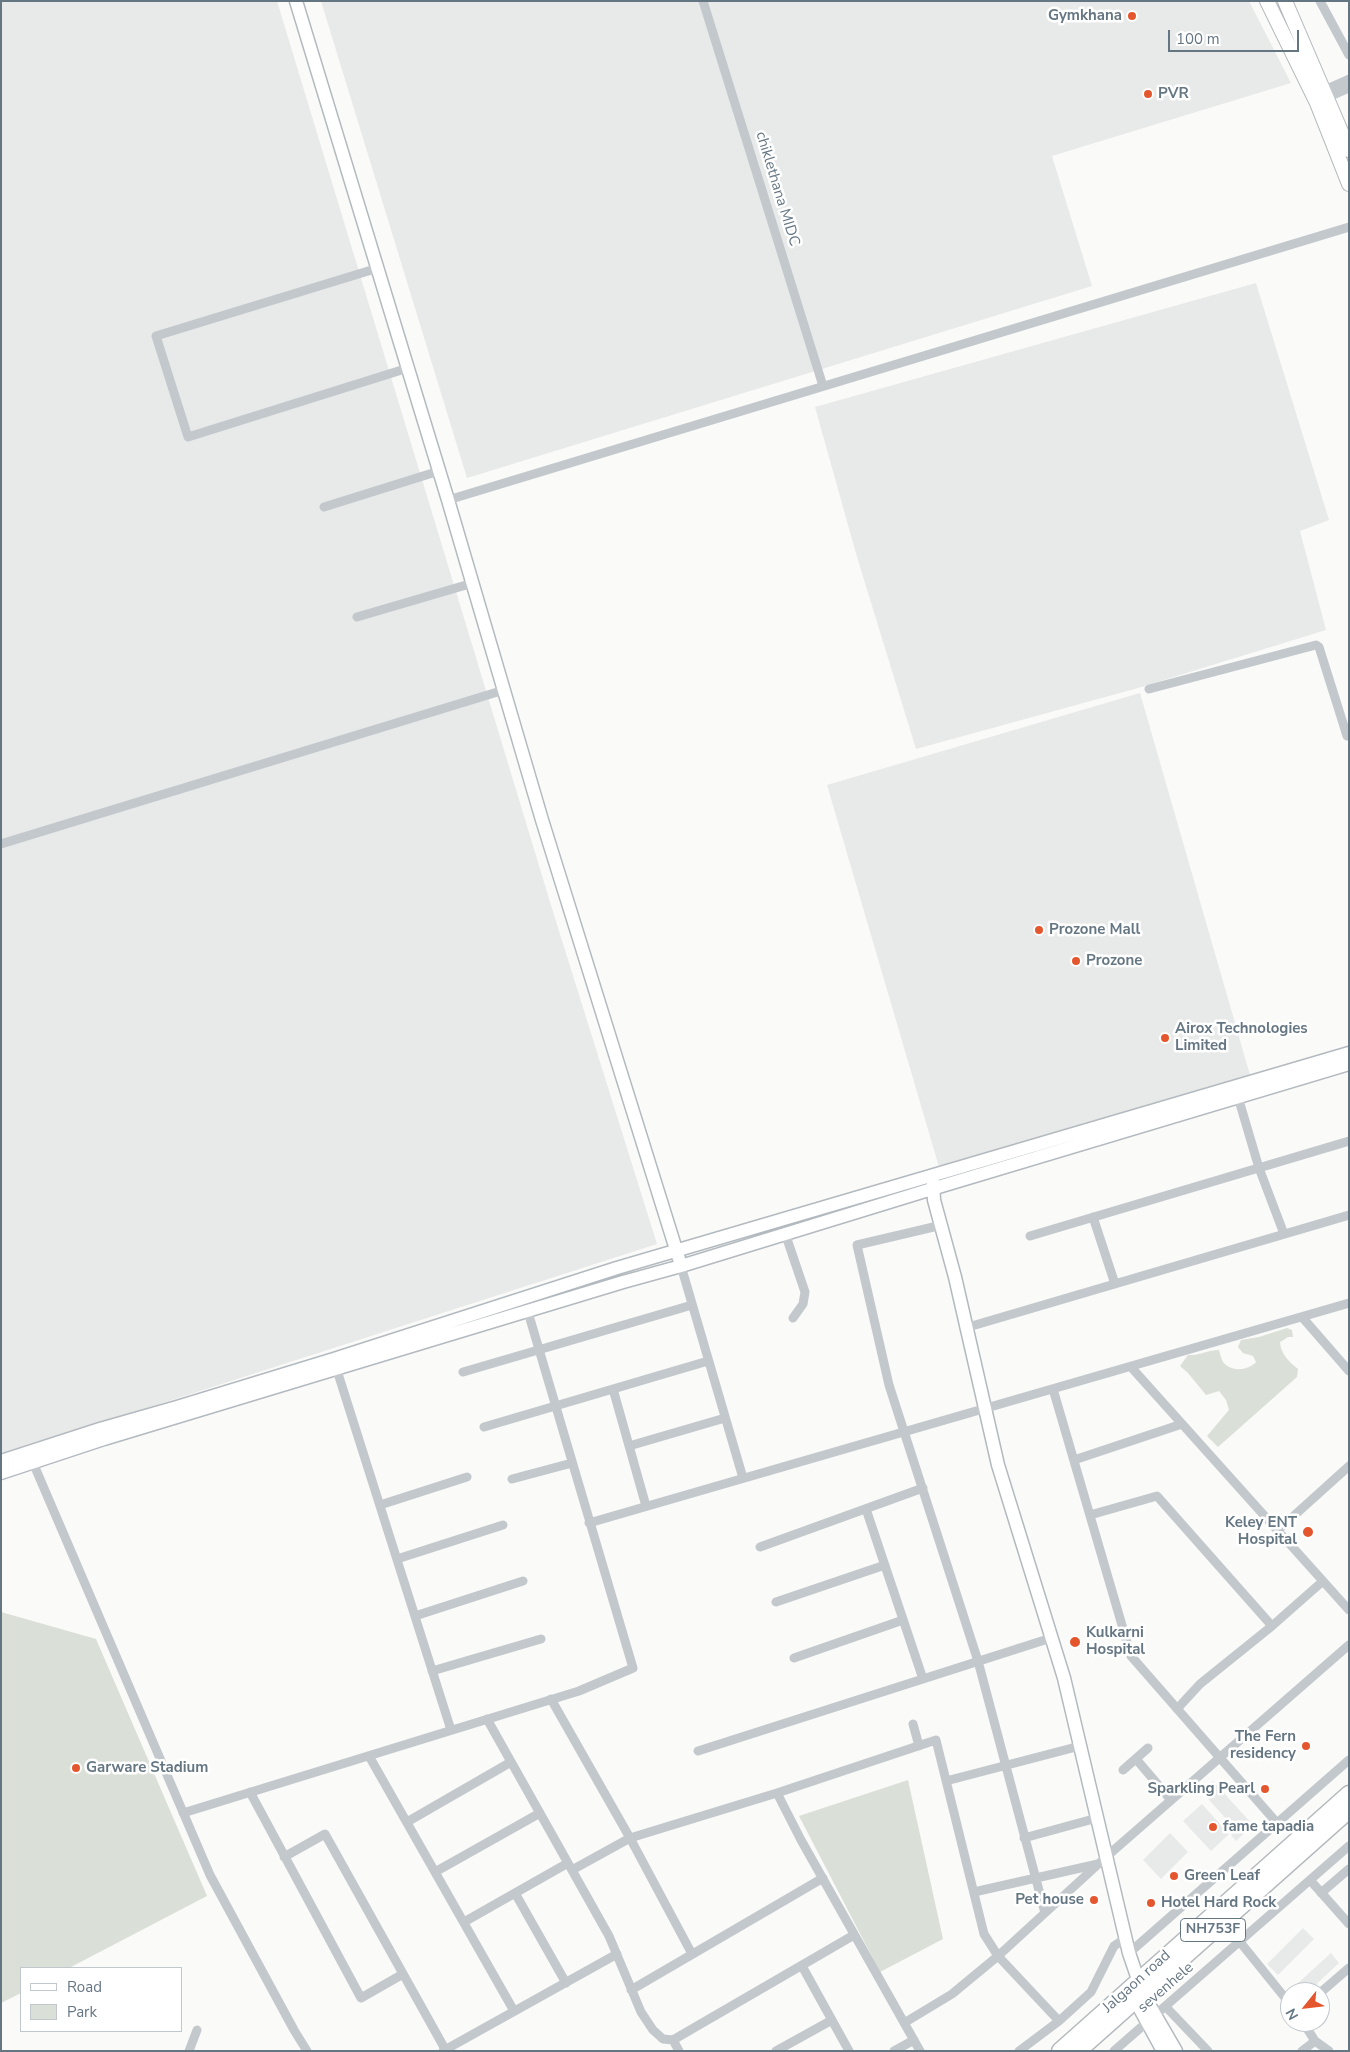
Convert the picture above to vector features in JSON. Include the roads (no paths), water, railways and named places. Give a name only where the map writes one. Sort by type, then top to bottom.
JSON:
[{"type":"highway","name":"Jalgaon road","points":[[1078,2051],[1349,1794]]},
{"type":"highway","name":"Jalgaon road","points":[[1060,2051],[1139,1992],[1349,1810]]},
{"type":"main road","points":[[1267,1],[1349,150]]},
{"type":"main road","points":[[1285,1],[1349,184]]},
{"type":"street","points":[[296,1],[473,583],[542,820],[681,1266],[743,1478]]},
{"type":"street","name":"chiklethana MIDC","points":[[703,1],[823,386]]},
{"type":"street","points":[[1320,1],[1349,54]]},
{"type":"street","points":[[1320,97],[1349,79]]},
{"type":"street","points":[[1320,97],[1349,88]]},
{"type":"street","points":[[448,500],[1349,227]]},
{"type":"street","points":[[378,268],[156,336],[188,436],[408,368]]},
{"type":"street","points":[[324,507],[439,471]]},
{"type":"street","points":[[357,617],[473,583]]},
{"type":"street","points":[[1149,689],[1313,644],[1319,648],[1347,736]]},
{"type":"street","points":[[1,844],[504,690]]},
{"type":"street","points":[[1,1461],[31,1458],[104,1440],[246,1391],[335,1364],[528,1312],[681,1266],[1349,1053]]},
{"type":"street","points":[[335,1364],[480,1311],[676,1252],[929,1187],[1349,1064]]},
{"type":"street","points":[[1238,1097],[1259,1168],[1284,1234]]},
{"type":"street","points":[[1030,1236],[1349,1142]]},
{"type":"street","points":[[929,1187],[942,1224],[1000,1474],[1064,1678],[1097,1818],[1103,1861],[1126,1938],[1139,1992],[1163,2051]]},
{"type":"street","points":[[1093,1217],[1115,1284]]},
{"type":"street","points":[[965,1328],[1348,1217]]},
{"type":"street","points":[[942,1224],[857,1245],[889,1385],[978,1661],[1045,1913]]},
{"type":"street","points":[[785,1233],[805,1292],[803,1304],[793,1318]]},
{"type":"street","points":[[589,1523],[1349,1303]]},
{"type":"street","points":[[463,1372],[692,1305]]},
{"type":"street","points":[[183,1813],[580,1691],[633,1668],[528,1312]]},
{"type":"street","points":[[1302,1317],[1349,1371]]},
{"type":"street","points":[[484,1427],[708,1361]]},
{"type":"street","points":[[335,1364],[451,1730]]},
{"type":"street","points":[[1131,1367],[1349,1610]]},
{"type":"street","points":[[613,1389],[646,1506]]},
{"type":"street","points":[[1053,1389],[1131,1656],[1277,1823]]},
{"type":"street","points":[[629,1446],[725,1418]]},
{"type":"street","points":[[1074,1460],[1182,1424]]},
{"type":"street","points":[[1,1474],[31,1458]]},
{"type":"street","points":[[31,1458],[80,1568],[210,1874],[307,2051]]},
{"type":"street","points":[[512,1479],[572,1463]]},
{"type":"street","points":[[1277,1531],[1349,1466]]},
{"type":"street","points":[[380,1505],[467,1477]]},
{"type":"street","points":[[760,1547],[923,1488]]},
{"type":"street","points":[[1090,1515],[1156,1496],[1272,1626]]},
{"type":"street","points":[[866,1509],[923,1679]]},
{"type":"street","points":[[397,1559],[503,1524]]},
{"type":"street","points":[[776,1602],[885,1565]]},
{"type":"street","points":[[415,1616],[523,1581]]},
{"type":"street","points":[[1177,1708],[1200,1684],[1272,1626],[1323,1581]]},
{"type":"street","points":[[794,1658],[903,1620]]},
{"type":"street","points":[[432,1671],[541,1638]]},
{"type":"street","points":[[698,1751],[1051,1638]]},
{"type":"street","points":[[904,2023],[952,1994],[998,1956],[1171,1800],[1349,1645]]},
{"type":"street","points":[[551,1700],[630,1838],[692,1954]]},
{"type":"street","points":[[487,1719],[609,1936],[641,2012],[653,2030],[663,2039],[674,2040],[854,1935]]},
{"type":"street","points":[[913,1724],[920,1746]]},
{"type":"street","points":[[464,1922],[515,1893],[630,1838],[777,1793],[936,1740],[984,1934],[998,1956],[1060,2021]]},
{"type":"street","points":[[946,1781],[1080,1746]]},
{"type":"street","points":[[1123,1770],[1148,1748]]},
{"type":"street","points":[[369,1756],[514,2011]]},
{"type":"street","points":[[1136,1759],[1171,1800]]},
{"type":"street","points":[[1129,1953],[1349,1760]]},
{"type":"street","points":[[407,1822],[511,1762]]},
{"type":"street","points":[[250,1792],[361,1998],[403,1974]]},
{"type":"street","points":[[777,1793],[920,2051]]},
{"type":"street","points":[[435,1872],[540,1813]]},
{"type":"street","points":[[1024,1838],[1097,1818]]},
{"type":"street","points":[[284,1856],[325,1834],[444,2050],[617,1954]]},
{"type":"street","name":"sevenhele","points":[[1114,2051],[1349,1846]]},
{"type":"street","points":[[974,1892],[1103,1861]]},
{"type":"street","points":[[1321,1893],[1349,1869]]},
{"type":"street","points":[[631,1990],[823,1878]]},
{"type":"street","points":[[1310,1880],[1349,1924]]},
{"type":"street","points":[[515,1893],[566,1983]]},
{"type":"street","points":[[1019,2051],[1060,2021],[1091,1992],[1114,1946],[1126,1938]]},
{"type":"street","points":[[1240,1942],[1280,1992]]},
{"type":"street","points":[[802,1966],[849,2051]]},
{"type":"street","points":[[1330,1984],[1349,1968]]},
{"type":"street","points":[[1166,2007],[1208,2051]]},
{"type":"street","points":[[776,2051],[832,2020]]},
{"type":"street","points":[[1151,2020],[1176,2051]]},
{"type":"street","points":[[189,2051],[197,2030]]},
{"type":"street","points":[[1309,2032],[1315,2041],[1329,2051]]},
{"type":"street","points":[[674,2040],[679,2051]]},
{"type":"street","points":[[894,2051],[914,2040]]},
{"type":"street","points":[[460,2041],[465,2051]]},
{"type":"street","points":[[1302,2051],[1315,2041]]},
{"type":"place","name":"Gymkhana","points":[[1132,16]]},
{"type":"place","name":"PVR","points":[[1148,94]]},
{"type":"place","name":"Prozone Mall","points":[[1039,930]]},
{"type":"place","name":"Prozone","points":[[1076,961]]},
{"type":"place","name":"Airox Technologies Limited","points":[[1165,1038]]},
{"type":"place","name":"Keley ENT Hospital","points":[[1308,1532]]},
{"type":"place","name":"Kulkarni Hospital","points":[[1075,1642]]},
{"type":"place","name":"The Fern residency","points":[[1306,1746]]},
{"type":"place","name":"Garware Stadium","points":[[76,1768]]},
{"type":"place","name":"Sparkling Pearl","points":[[1265,1789]]},
{"type":"place","name":"fame tapadia","points":[[1213,1827]]},
{"type":"place","name":"Green Leaf","points":[[1174,1876]]},
{"type":"place","name":"Pet house","points":[[1094,1900]]},
{"type":"place","name":"Hotel Hard Rock","points":[[1151,1903]]}]
